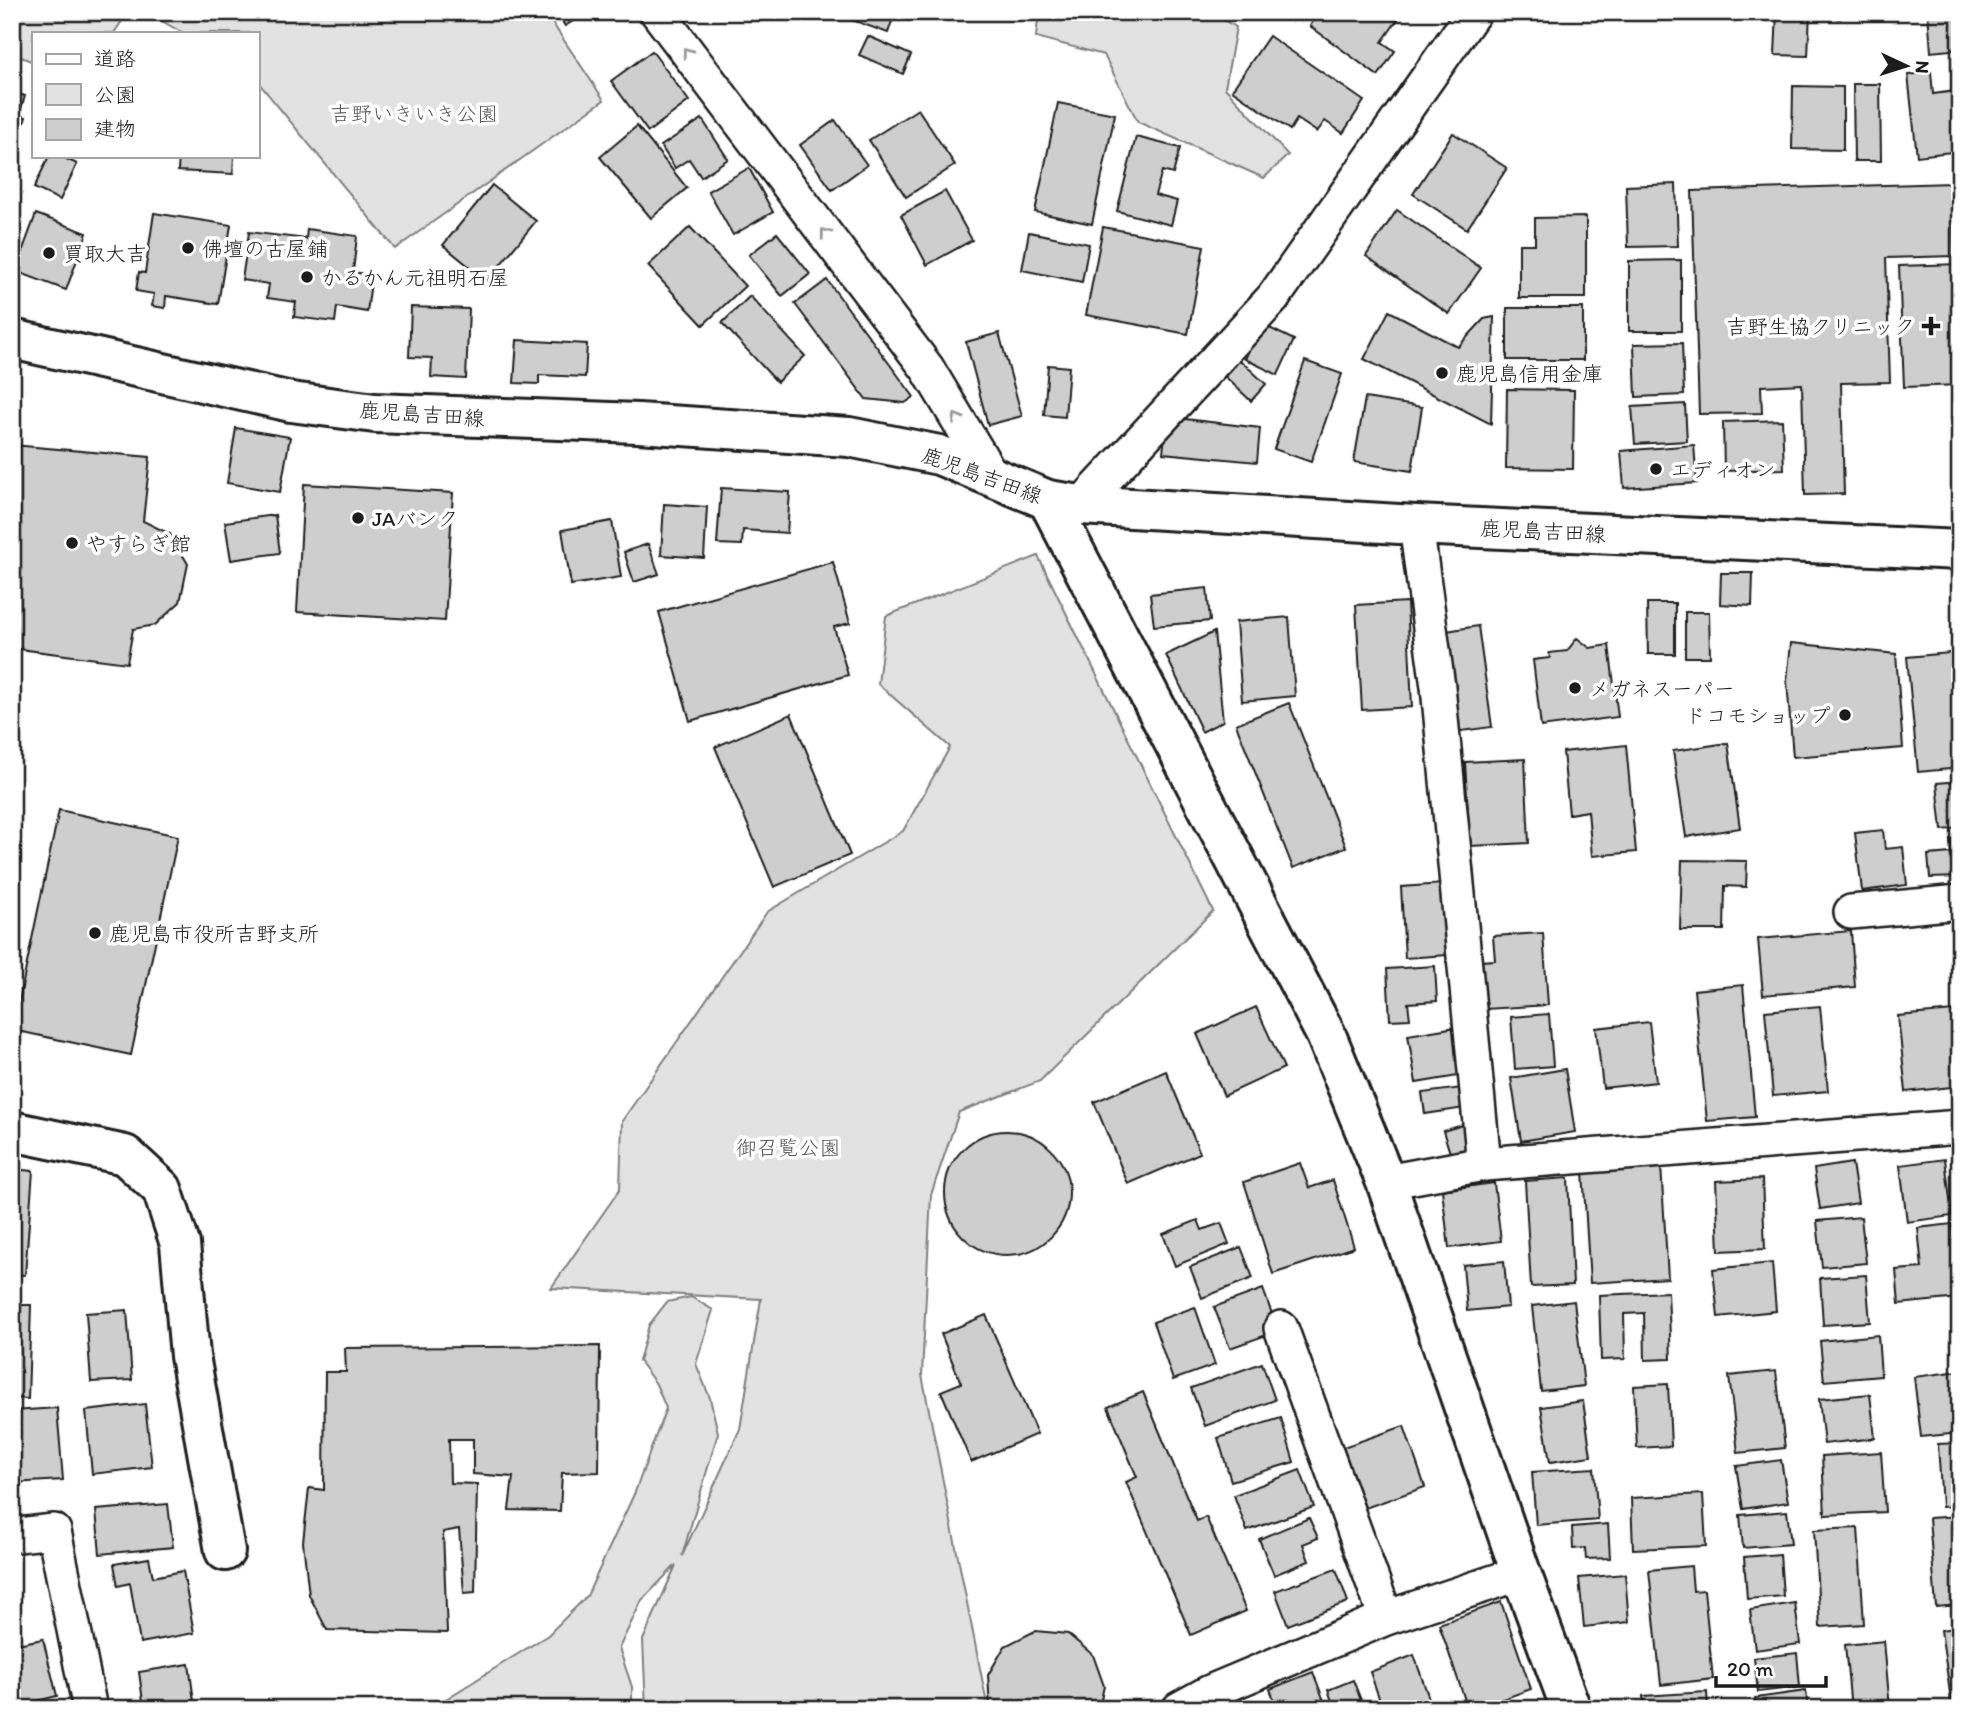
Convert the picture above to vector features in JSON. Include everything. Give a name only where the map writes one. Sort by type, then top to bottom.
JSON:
[{"type":"main road","name":"鹿児島吉田線","points":[[12,339],[187,380],[303,403],[375,413],[638,423],[849,437],[939,455],[1065,502],[1416,525],[1960,550]]},
{"type":"main road","points":[[1065,502],[1326,1035],[1386,1181],[1521,1573],[1571,1709]]},
{"type":"main road","points":[[12,1131],[125,1155],[162,1189],[180,1244],[190,1356],[225,1551]]},
{"type":"street","points":[[657,12],[927,368],[992,477]]},
{"type":"street","points":[[1065,502],[1273,298],[1474,12]]},
{"type":"street","points":[[1416,525],[1438,687],[1485,1164]]},
{"type":"street","points":[[1851,912],[1960,902]]},
{"type":"street","points":[[1386,1181],[1485,1164],[1960,1127]]},
{"type":"street","points":[[1281,1328],[1386,1618]]},
{"type":"street","points":[[12,1532],[18,1535],[54,1531],[90,1709]]},
{"type":"street","points":[[1179,1709],[1213,1700],[1386,1618],[1521,1573]]},
{"type":"green space","points":[[12,12],[128,12],[115,32],[32,32],[32,62],[12,53]]},
{"type":"green space","name":"吉野いきいき公園","points":[[146,12],[545,12],[604,100],[395,249],[259,83],[259,32],[181,32]]},
{"type":"green space","points":[[1039,12],[1209,12],[1236,27],[1225,88],[1288,155],[1264,178],[1138,122],[1104,55],[1036,37]]},
{"type":"green space","name":"御召覧公園","points":[[1038,556],[1213,911],[1040,1081],[959,1112],[931,1195],[922,1375],[988,1709],[646,1709],[643,1640],[676,1565],[642,1600],[619,1648],[632,1687],[632,1709],[430,1709],[548,1635],[587,1596],[635,1492],[666,1408],[656,1384],[639,1361],[649,1325],[667,1302],[691,1297],[713,1310],[696,1364],[710,1398],[718,1433],[682,1556],[740,1429],[761,1299],[551,1288],[620,1189],[622,1121],[767,912],[903,831],[950,747],[878,684],[886,616]]},
{"type":"building","points":[[556,12],[587,12],[565,26]]},
{"type":"building","points":[[839,12],[895,12],[888,33],[838,15]]},
{"type":"building","points":[[1319,12],[1403,12],[1382,42],[1395,51],[1378,76],[1310,26]]},
{"type":"building","points":[[1777,12],[1810,12],[1808,56],[1775,55]]},
{"type":"building","points":[[1928,12],[1960,12],[1960,49],[1931,52]]},
{"type":"building","points":[[868,36],[911,55],[903,74],[859,55]]},
{"type":"building","points":[[1269,36],[1364,101],[1343,133],[1325,121],[1317,132],[1297,119],[1290,130],[1232,90]]},
{"type":"building","points":[[652,51],[689,101],[648,132],[611,81]]},
{"type":"building","points":[[1931,72],[1933,94],[1956,91],[1960,151],[1917,156],[1908,75]]},
{"type":"building","points":[[1853,84],[1880,84],[1881,161],[1854,161]]},
{"type":"building","points":[[1793,86],[1843,87],[1843,150],[1792,149]]},
{"type":"building","points":[[12,92],[25,96],[19,115],[26,117],[14,154],[12,153]]},
{"type":"building","points":[[1058,103],[1115,114],[1092,224],[1035,212]]},
{"type":"building","points":[[918,109],[955,165],[906,197],[869,140]]},
{"type":"building","points":[[702,119],[728,159],[701,177],[689,159],[675,168],[661,146]]},
{"type":"building","points":[[835,120],[867,165],[832,190],[800,145]]},
{"type":"building","points":[[637,126],[687,188],[651,218],[600,157]]},
{"type":"building","points":[[1453,133],[1507,168],[1467,229],[1413,194]]},
{"type":"building","points":[[1136,137],[1180,148],[1173,174],[1162,171],[1155,195],[1177,201],[1171,225],[1117,211]]},
{"type":"building","points":[[48,158],[64,158],[77,164],[60,200],[34,188]]},
{"type":"building","points":[[179,158],[234,158],[233,174],[178,171]]},
{"type":"building","points":[[749,168],[773,212],[733,235],[708,191]]},
{"type":"building","points":[[1952,183],[1954,256],[1886,258],[1890,382],[1841,383],[1844,494],[1805,495],[1802,384],[1761,386],[1762,413],[1699,414],[1692,191]]},
{"type":"building","points":[[1676,184],[1678,246],[1628,247],[1626,186]]},
{"type":"building","points":[[492,185],[536,221],[487,281],[443,245]]},
{"type":"building","points":[[945,191],[972,240],[927,265],[901,215]]},
{"type":"building","points":[[1397,210],[1481,268],[1449,314],[1366,256]]},
{"type":"building","name":"佛壇の古屋鋪","points":[[154,213],[231,225],[218,304],[166,296],[165,308],[152,306],[154,294],[136,291],[139,272],[145,273]]},
{"type":"building","points":[[36,214],[87,233],[66,290],[15,271]]},
{"type":"building","points":[[1586,217],[1586,298],[1519,298],[1519,244],[1535,244],[1535,218]]},
{"type":"building","points":[[690,227],[745,286],[703,325],[648,266]]},
{"type":"building","points":[[1103,227],[1204,246],[1188,334],[1086,315]]},
{"type":"building","name":"かるかん元祖明石屋","points":[[307,229],[357,236],[353,272],[372,275],[367,312],[337,307],[335,322],[294,317],[296,302],[267,298],[269,284],[242,280],[249,232],[306,239]]},
{"type":"building","points":[[1029,232],[1089,244],[1082,282],[1022,270]]},
{"type":"building","points":[[777,233],[810,274],[782,296],[749,255]]},
{"type":"building","points":[[1681,260],[1681,331],[1629,331],[1629,261]]},
{"type":"building","name":"吉野生協クリニック","points":[[1960,264],[1960,385],[1904,387],[1899,266]]},
{"type":"building","points":[[827,280],[914,397],[905,403],[866,399],[795,304]]},
{"type":"building","points":[[750,296],[805,356],[777,382],[722,323]]},
{"type":"building","points":[[411,307],[469,309],[466,379],[431,377],[432,358],[409,357]]},
{"type":"building","points":[[1507,308],[1583,308],[1583,360],[1507,360]]},
{"type":"building","name":"鹿児島信用金庫","points":[[1389,311],[1458,347],[1484,319],[1494,317],[1491,424],[1364,359]]},
{"type":"building","points":[[1261,324],[1294,340],[1278,375],[1245,359]]},
{"type":"building","points":[[999,333],[1022,416],[988,425],[966,342]]},
{"type":"building","points":[[517,340],[587,344],[585,377],[539,375],[539,384],[514,383]]},
{"type":"building","points":[[1682,343],[1684,395],[1636,397],[1634,344]]},
{"type":"building","points":[[1231,352],[1266,384],[1251,401],[1216,368]]},
{"type":"building","points":[[1305,361],[1342,374],[1311,462],[1274,449]]},
{"type":"building","points":[[1048,365],[1069,367],[1065,417],[1044,415]]},
{"type":"building","points":[[1507,389],[1574,390],[1573,469],[1506,468]]},
{"type":"building","points":[[1365,398],[1422,407],[1412,471],[1354,462]]},
{"type":"building","points":[[1685,404],[1687,441],[1635,444],[1632,407]]},
{"type":"building","points":[[1185,419],[1260,428],[1257,462],[1163,453],[1165,435]]},
{"type":"building","points":[[1782,420],[1784,469],[1724,471],[1723,422]]},
{"type":"building","points":[[236,428],[290,437],[280,492],[227,483]]},
{"type":"building","points":[[12,445],[150,457],[143,521],[170,534],[188,564],[180,602],[155,625],[133,629],[127,663],[12,648]]},
{"type":"building","points":[[1694,445],[1697,483],[1624,488],[1621,451]]},
{"type":"building","points":[[304,484],[453,493],[445,621],[297,612]]},
{"type":"building","points":[[721,488],[790,492],[787,533],[743,530],[742,545],[717,544]]},
{"type":"building","points":[[664,504],[707,507],[704,558],[661,555]]},
{"type":"building","points":[[275,515],[280,553],[231,560],[225,522]]},
{"type":"building","points":[[612,521],[621,577],[571,585],[562,530]]},
{"type":"building","points":[[648,544],[659,574],[634,582],[624,552]]},
{"type":"building","points":[[833,562],[850,623],[834,627],[848,675],[690,721],[659,612]]},
{"type":"building","points":[[1721,573],[1753,573],[1752,606],[1720,604]]},
{"type":"building","points":[[1207,588],[1210,621],[1154,626],[1150,594]]},
{"type":"building","points":[[1407,602],[1412,707],[1362,710],[1356,605]]},
{"type":"building","points":[[1647,603],[1675,603],[1675,654],[1648,654]]},
{"type":"building","points":[[1685,612],[1709,612],[1710,657],[1685,657]]},
{"type":"building","points":[[1289,617],[1295,696],[1242,701],[1236,622]]},
{"type":"building","points":[[1478,626],[1492,727],[1454,732],[1440,632]]},
{"type":"building","points":[[1214,632],[1223,721],[1202,732],[1166,655]]},
{"type":"building","name":"メガネスーパー","points":[[1577,638],[1590,648],[1609,645],[1618,717],[1541,727],[1533,660],[1550,658],[1549,653],[1567,651]]},
{"type":"building","name":"ドコモショップ","points":[[1791,643],[1896,654],[1903,748],[1793,757],[1787,681]]},
{"type":"building","points":[[1960,652],[1960,768],[1918,772],[1907,657]]},
{"type":"building","points":[[1289,703],[1346,847],[1293,868],[1236,724]]},
{"type":"building","points":[[791,714],[850,855],[774,887],[715,747]]},
{"type":"building","points":[[1728,743],[1740,828],[1686,837],[1673,751]]},
{"type":"building","points":[[1626,745],[1636,852],[1592,856],[1588,811],[1569,814],[1563,752]]},
{"type":"building","points":[[1525,759],[1529,843],[1470,846],[1465,762]]},
{"type":"building","points":[[1960,781],[1960,828],[1942,830],[1937,783]]},
{"type":"building","name":"鹿児島市役所吉野支所","points":[[59,810],[178,836],[131,1055],[13,1030]]},
{"type":"building","points":[[1883,830],[1885,849],[1903,847],[1907,885],[1862,891],[1855,833]]},
{"type":"building","points":[[1950,839],[1960,839],[1960,877],[1930,878],[1928,855],[1951,853]]},
{"type":"building","points":[[1682,860],[1747,861],[1746,887],[1725,886],[1724,930],[1680,930]]},
{"type":"building","points":[[1443,884],[1447,955],[1405,958],[1401,887]]},
{"type":"building","points":[[1851,931],[1855,987],[1763,995],[1758,939]]},
{"type":"building","points":[[1543,933],[1548,1005],[1485,1009],[1481,961],[1495,960],[1493,936]]},
{"type":"building","points":[[1435,966],[1437,1001],[1408,1003],[1410,1019],[1390,1020],[1387,969]]},
{"type":"building","points":[[1743,985],[1755,1117],[1707,1121],[1694,990]]},
{"type":"building","points":[[1820,1006],[1828,1091],[1773,1096],[1765,1011]]},
{"type":"building","points":[[1256,1007],[1284,1068],[1224,1096],[1197,1034]]},
{"type":"building","points":[[1954,1011],[1960,1086],[1906,1092],[1898,1016]]},
{"type":"building","points":[[1549,1014],[1553,1066],[1515,1069],[1511,1017]]},
{"type":"building","points":[[1649,1022],[1656,1082],[1603,1088],[1596,1028]]},
{"type":"building","points":[[1456,1027],[1464,1075],[1416,1083],[1408,1035]]},
{"type":"building","points":[[1565,1069],[1575,1132],[1521,1141],[1511,1078]]},
{"type":"building","points":[[1166,1071],[1200,1153],[1128,1184],[1094,1102]]},
{"type":"building","points":[[1462,1088],[1465,1108],[1425,1114],[1422,1093]]},
{"type":"building","points":[[1469,1123],[1477,1152],[1452,1159],[1443,1131]]},
{"type":"building","points":[[1007,1131],[1031,1135],[1051,1149],[1065,1169],[1069,1193],[1065,1217],[1051,1237],[1031,1251],[1007,1255],[983,1251],[963,1237],[949,1217],[945,1193],[949,1169],[963,1149],[983,1135]]},
{"type":"building","points":[[1945,1159],[1952,1216],[1907,1222],[1900,1165]]},
{"type":"building","points":[[1300,1163],[1309,1188],[1333,1180],[1354,1247],[1273,1274],[1244,1182]]},
{"type":"building","points":[[1852,1163],[1858,1203],[1820,1209],[1814,1169]]},
{"type":"building","points":[[1661,1166],[1668,1278],[1590,1283],[1583,1171]]},
{"type":"building","points":[[12,1169],[33,1171],[25,1275],[12,1274]]},
{"type":"building","points":[[1568,1178],[1573,1285],[1531,1287],[1525,1181]]},
{"type":"building","points":[[1762,1179],[1765,1249],[1719,1251],[1716,1181]]},
{"type":"building","points":[[1494,1183],[1501,1241],[1449,1248],[1442,1190]]},
{"type":"building","points":[[1861,1217],[1866,1263],[1822,1267],[1817,1221]]},
{"type":"building","points":[[1198,1220],[1202,1230],[1221,1223],[1229,1244],[1175,1266],[1163,1234]]},
{"type":"building","points":[[1952,1224],[1959,1298],[1899,1304],[1896,1270],[1922,1268],[1918,1228]]},
{"type":"building","points":[[1241,1247],[1253,1278],[1202,1298],[1190,1267]]},
{"type":"building","points":[[1504,1261],[1508,1307],[1467,1311],[1463,1265]]},
{"type":"building","points":[[1772,1263],[1776,1311],[1718,1317],[1713,1269]]},
{"type":"building","points":[[1866,1275],[1870,1322],[1823,1325],[1820,1278]]},
{"type":"building","points":[[1263,1289],[1278,1331],[1230,1348],[1214,1307]]},
{"type":"building","points":[[1668,1292],[1671,1359],[1645,1360],[1644,1313],[1624,1314],[1625,1359],[1601,1360],[1599,1295]]},
{"type":"building","points":[[1574,1301],[1584,1386],[1541,1391],[1532,1306]]},
{"type":"building","points":[[12,1305],[31,1305],[28,1399],[12,1398]]},
{"type":"building","points":[[1195,1307],[1215,1365],[1173,1380],[1153,1322]]},
{"type":"building","points":[[127,1310],[132,1380],[91,1382],[86,1313]]},
{"type":"building","points":[[986,1315],[1037,1434],[971,1462],[941,1391],[961,1383],[941,1334]]},
{"type":"building","points":[[1878,1335],[1881,1376],[1824,1381],[1820,1341]]},
{"type":"building","points":[[600,1346],[599,1472],[562,1473],[560,1511],[509,1510],[513,1477],[473,1474],[473,1439],[449,1439],[450,1483],[477,1484],[475,1592],[464,1593],[459,1529],[443,1532],[447,1633],[327,1630],[309,1595],[303,1542],[309,1488],[324,1490],[325,1372],[346,1372],[345,1348]]},
{"type":"building","points":[[1262,1363],[1275,1400],[1205,1426],[1191,1388]]},
{"type":"building","points":[[1776,1371],[1785,1448],[1738,1453],[1729,1376]]},
{"type":"building","points":[[1960,1371],[1960,1433],[1921,1437],[1914,1377]]},
{"type":"building","points":[[1668,1384],[1671,1446],[1637,1448],[1634,1386]]},
{"type":"building","points":[[1143,1392],[1197,1521],[1206,1517],[1246,1611],[1191,1635],[1126,1482],[1137,1477],[1108,1407]]},
{"type":"building","points":[[1870,1394],[1875,1438],[1824,1444],[1819,1399]]},
{"type":"building","points":[[1583,1401],[1591,1456],[1550,1462],[1541,1407]]},
{"type":"building","points":[[145,1404],[152,1467],[92,1474],[86,1411]]},
{"type":"building","points":[[57,1408],[63,1480],[12,1483],[12,1411]]},
{"type":"building","points":[[1281,1418],[1294,1462],[1231,1481],[1218,1438]]},
{"type":"building","points":[[1404,1426],[1425,1487],[1365,1508],[1343,1447]]},
{"type":"building","points":[[1960,1443],[1960,1506],[1942,1507],[1938,1444]]},
{"type":"building","points":[[1881,1452],[1885,1512],[1825,1515],[1822,1456]]},
{"type":"building","points":[[1781,1460],[1788,1502],[1743,1509],[1736,1466]]},
{"type":"building","points":[[1594,1468],[1598,1520],[1536,1525],[1532,1472]]},
{"type":"building","points":[[1300,1470],[1314,1507],[1247,1531],[1234,1495]]},
{"type":"building","points":[[1703,1494],[1706,1546],[1633,1549],[1631,1498]]},
{"type":"building","points":[[168,1504],[173,1547],[100,1554],[96,1510]]},
{"type":"building","points":[[1787,1511],[1791,1544],[1743,1548],[1740,1515]]},
{"type":"building","points":[[1960,1516],[1960,1605],[1936,1607],[1929,1518]]},
{"type":"building","points":[[1309,1518],[1318,1538],[1303,1544],[1309,1561],[1274,1575],[1259,1539]]},
{"type":"building","points":[[1608,1524],[1610,1558],[1586,1559],[1585,1548],[1573,1549],[1572,1527]]},
{"type":"building","points":[[1858,1528],[1864,1624],[1820,1627],[1814,1530]]},
{"type":"building","points":[[1780,1554],[1783,1596],[1747,1599],[1744,1557]]},
{"type":"building","points":[[149,1558],[153,1577],[183,1571],[194,1633],[140,1643],[130,1583],[118,1586],[114,1564]]},
{"type":"building","points":[[1691,1566],[1693,1591],[1704,1590],[1713,1679],[1661,1685],[1649,1570]]},
{"type":"building","points":[[1336,1569],[1348,1602],[1288,1625],[1275,1591]]},
{"type":"building","points":[[1625,1574],[1629,1622],[1584,1627],[1579,1578]]},
{"type":"building","points":[[1501,1602],[1531,1689],[1475,1709],[1468,1709],[1439,1624]]},
{"type":"building","points":[[1795,1603],[1800,1644],[1755,1650],[1750,1610]]},
{"type":"building","points":[[1960,1627],[1960,1699],[1951,1700],[1941,1630]]},
{"type":"building","points":[[12,1628],[17,1644],[43,1639],[57,1696],[12,1707]]},
{"type":"building","points":[[1035,1631],[1068,1634],[1093,1655],[1104,1686],[1099,1709],[990,1709],[988,1675],[1005,1646]]},
{"type":"building","points":[[1884,1641],[1890,1709],[1851,1709],[1845,1645]]},
{"type":"building","points":[[1797,1653],[1800,1687],[1758,1692],[1754,1658]]},
{"type":"building","points":[[1414,1655],[1432,1707],[1383,1709],[1370,1672]]},
{"type":"building","points":[[189,1664],[195,1709],[144,1709],[139,1672]]},
{"type":"building","points":[[1313,1672],[1327,1709],[1278,1709],[1270,1689]]},
{"type":"building","points":[[1353,1680],[1362,1703],[1348,1709],[1335,1709],[1328,1690]]},
{"type":"building","points":[[1806,1691],[1808,1709],[1756,1709],[1755,1698]]},
{"type":"building","points":[[1707,1692],[1708,1709],[1644,1709],[1643,1696]]},
{"type":"place","name":"佛壇の古屋鋪","points":[[188,248]]},
{"type":"place","name":"買取大吉","points":[[49,253]]},
{"type":"place","name":"かるかん元祖明石屋","points":[[307,277]]},
{"type":"place","name":"吉野生協クリニック","points":[[1931,326]]},
{"type":"place","name":"鹿児島信用金庫","points":[[1442,373]]},
{"type":"place","name":"エディオン","points":[[1656,469]]},
{"type":"place","name":"JAバンク","points":[[358,518]]},
{"type":"place","name":"やすらぎ館","points":[[72,543]]},
{"type":"place","name":"メガネスーパー","points":[[1575,688]]},
{"type":"place","name":"ドコモショップ","points":[[1845,715]]},
{"type":"place","name":"鹿児島市役所吉野支所","points":[[95,933]]}]
